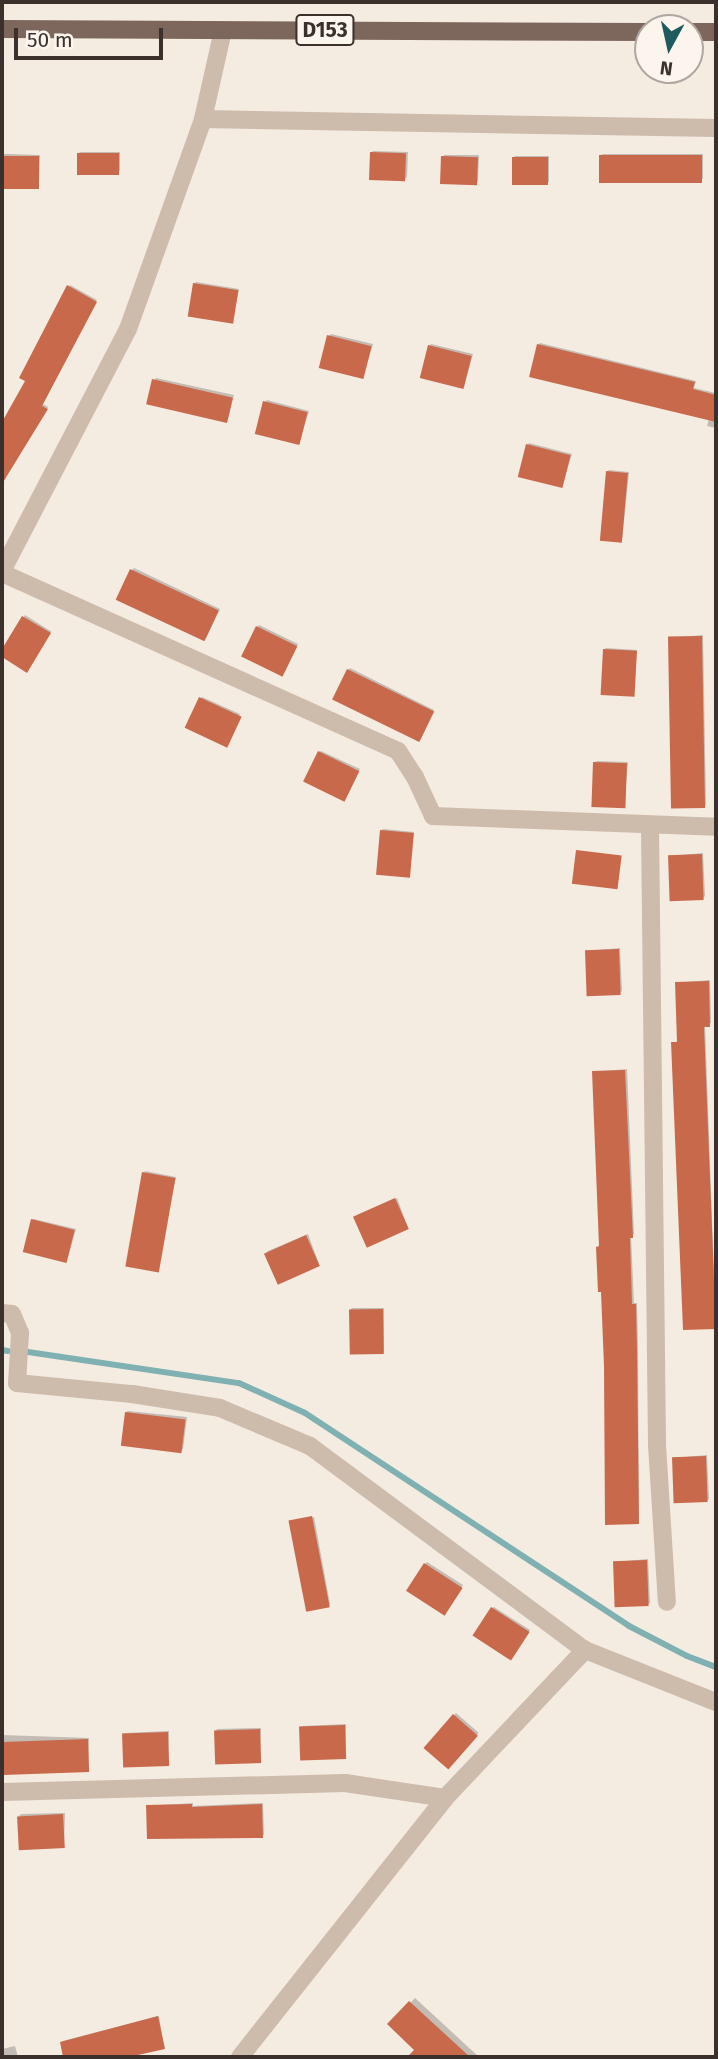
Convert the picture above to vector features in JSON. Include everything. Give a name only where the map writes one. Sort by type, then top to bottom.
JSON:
[{"type":"main road","name":"D153","points":[[2,29],[634,32]]},
{"type":"street","points":[[223,30],[203,119],[128,330],[2,572],[398,751],[415,777],[433,816],[650,827],[716,827]]},
{"type":"street","points":[[203,119],[716,128]]},
{"type":"street","points":[[650,827],[657,1445],[667,1602]]},
{"type":"street","points":[[2,1313],[12,1314],[20,1333],[17,1383],[132,1394],[220,1408],[310,1446],[585,1650],[716,1702]]},
{"type":"street","points":[[240,2057],[445,1798],[585,1650]]},
{"type":"street","points":[[2,1792],[345,1783],[445,1798]]},
{"type":"building","points":[[370,152],[406,153],[405,181],[369,180]]},
{"type":"building","points":[[77,153],[119,153],[119,175],[77,175]]},
{"type":"building","points":[[599,155],[702,155],[702,183],[599,183]]},
{"type":"building","points":[[2,156],[39,156],[39,189],[2,189]]},
{"type":"building","points":[[441,156],[478,157],[477,185],[440,184]]},
{"type":"building","points":[[512,157],[548,157],[548,185],[512,185]]},
{"type":"building","points":[[193,283],[238,290],[233,324],[188,317]]},
{"type":"building","points":[[67,285],[97,302],[42,406],[48,409],[2,484],[2,422],[25,381],[19,378]]},
{"type":"building","points":[[327,335],[372,346],[363,379],[319,368]]},
{"type":"building","points":[[537,344],[695,382],[693,389],[716,395],[716,422],[529,377]]},
{"type":"building","points":[[428,345],[472,356],[463,389],[420,378]]},
{"type":"building","points":[[152,379],[233,398],[227,423],[146,404]]},
{"type":"building","points":[[263,401],[308,412],[299,445],[255,434]]},
{"type":"building","points":[[526,444],[571,455],[562,488],[518,477]]},
{"type":"building","points":[[606,471],[628,473],[622,543],[600,541]]},
{"type":"building","points":[[130,569],[219,610],[204,641],[116,600]]},
{"type":"building","points":[[22,616],[51,633],[27,673],[2,657],[2,649]]},
{"type":"building","points":[[256,626],[297,646],[282,677],[241,657]]},
{"type":"building","points":[[702,636],[705,808],[671,809],[668,637]]},
{"type":"building","points":[[603,649],[637,651],[635,697],[601,695]]},
{"type":"building","points":[[347,669],[434,712],[419,742],[332,700]]},
{"type":"building","points":[[199,697],[242,717],[227,748],[185,728]]},
{"type":"building","points":[[318,751],[359,771],[344,802],[303,782]]},
{"type":"building","points":[[593,762],[627,763],[625,808],[591,807]]},
{"type":"building","points":[[380,830],[414,833],[410,878],[376,875]]},
{"type":"building","points":[[576,850],[622,856],[618,889],[572,884]]},
{"type":"building","points":[[702,854],[704,900],[670,901],[668,855]]},
{"type":"building","points":[[619,949],[621,995],[587,996],[585,950]]},
{"type":"building","points":[[709,981],[710,1027],[704,1027],[716,1329],[683,1330],[671,1042],[677,1042],[675,982]]},
{"type":"building","points":[[625,1070],[633,1238],[630,1238],[632,1304],[636,1304],[639,1524],[605,1525],[604,1366],[596,1247],[599,1246],[592,1071]]},
{"type":"building","points":[[142,1172],[175,1178],[159,1272],[125,1267]]},
{"type":"building","points":[[395,1198],[409,1229],[367,1248],[353,1217]]},
{"type":"building","points":[[31,1219],[75,1230],[66,1263],[23,1252]]},
{"type":"building","points":[[306,1235],[320,1266],[278,1285],[264,1254]]},
{"type":"building","points":[[383,1309],[384,1354],[350,1355],[349,1310]]},
{"type":"building","points":[[125,1412],[186,1419],[181,1453],[121,1446]]},
{"type":"building","points":[[706,1456],[708,1502],[674,1503],[672,1457]]},
{"type":"building","points":[[312,1516],[330,1607],[306,1612],[288,1521]]},
{"type":"building","points":[[647,1560],[649,1606],[615,1607],[613,1561]]},
{"type":"building","points":[[424,1563],[463,1588],[445,1616],[406,1591]]},
{"type":"building","points":[[491,1607],[530,1632],[511,1661],[472,1636]]},
{"type":"building","points":[[453,1714],[478,1736],[448,1770],[423,1748]]},
{"type":"building","points":[[345,1725],[346,1759],[300,1761],[299,1727]]},
{"type":"building","points":[[260,1729],[261,1763],[215,1765],[214,1731]]},
{"type":"building","points":[[168,1732],[169,1766],[123,1768],[122,1734]]},
{"type":"building","points":[[88,1739],[89,1772],[3,1775],[2,1742]]},
{"type":"building","points":[[192,1804],[192,1807],[262,1804],[263,1838],[147,1839],[146,1805]]},
{"type":"building","points":[[63,1814],[65,1848],[19,1850],[17,1816]]},
{"type":"building","points":[[409,2001],[470,2057],[407,2057],[414,2050],[387,2024]]},
{"type":"building","points":[[158,2016],[165,2049],[129,2057],[63,2057],[60,2042]]},
{"type":"waterway","points":[[2,1350],[8,1351]]},
{"type":"waterway","points":[[28,1352],[239,1383],[305,1413],[629,1626],[687,1656],[716,1667]]}]
